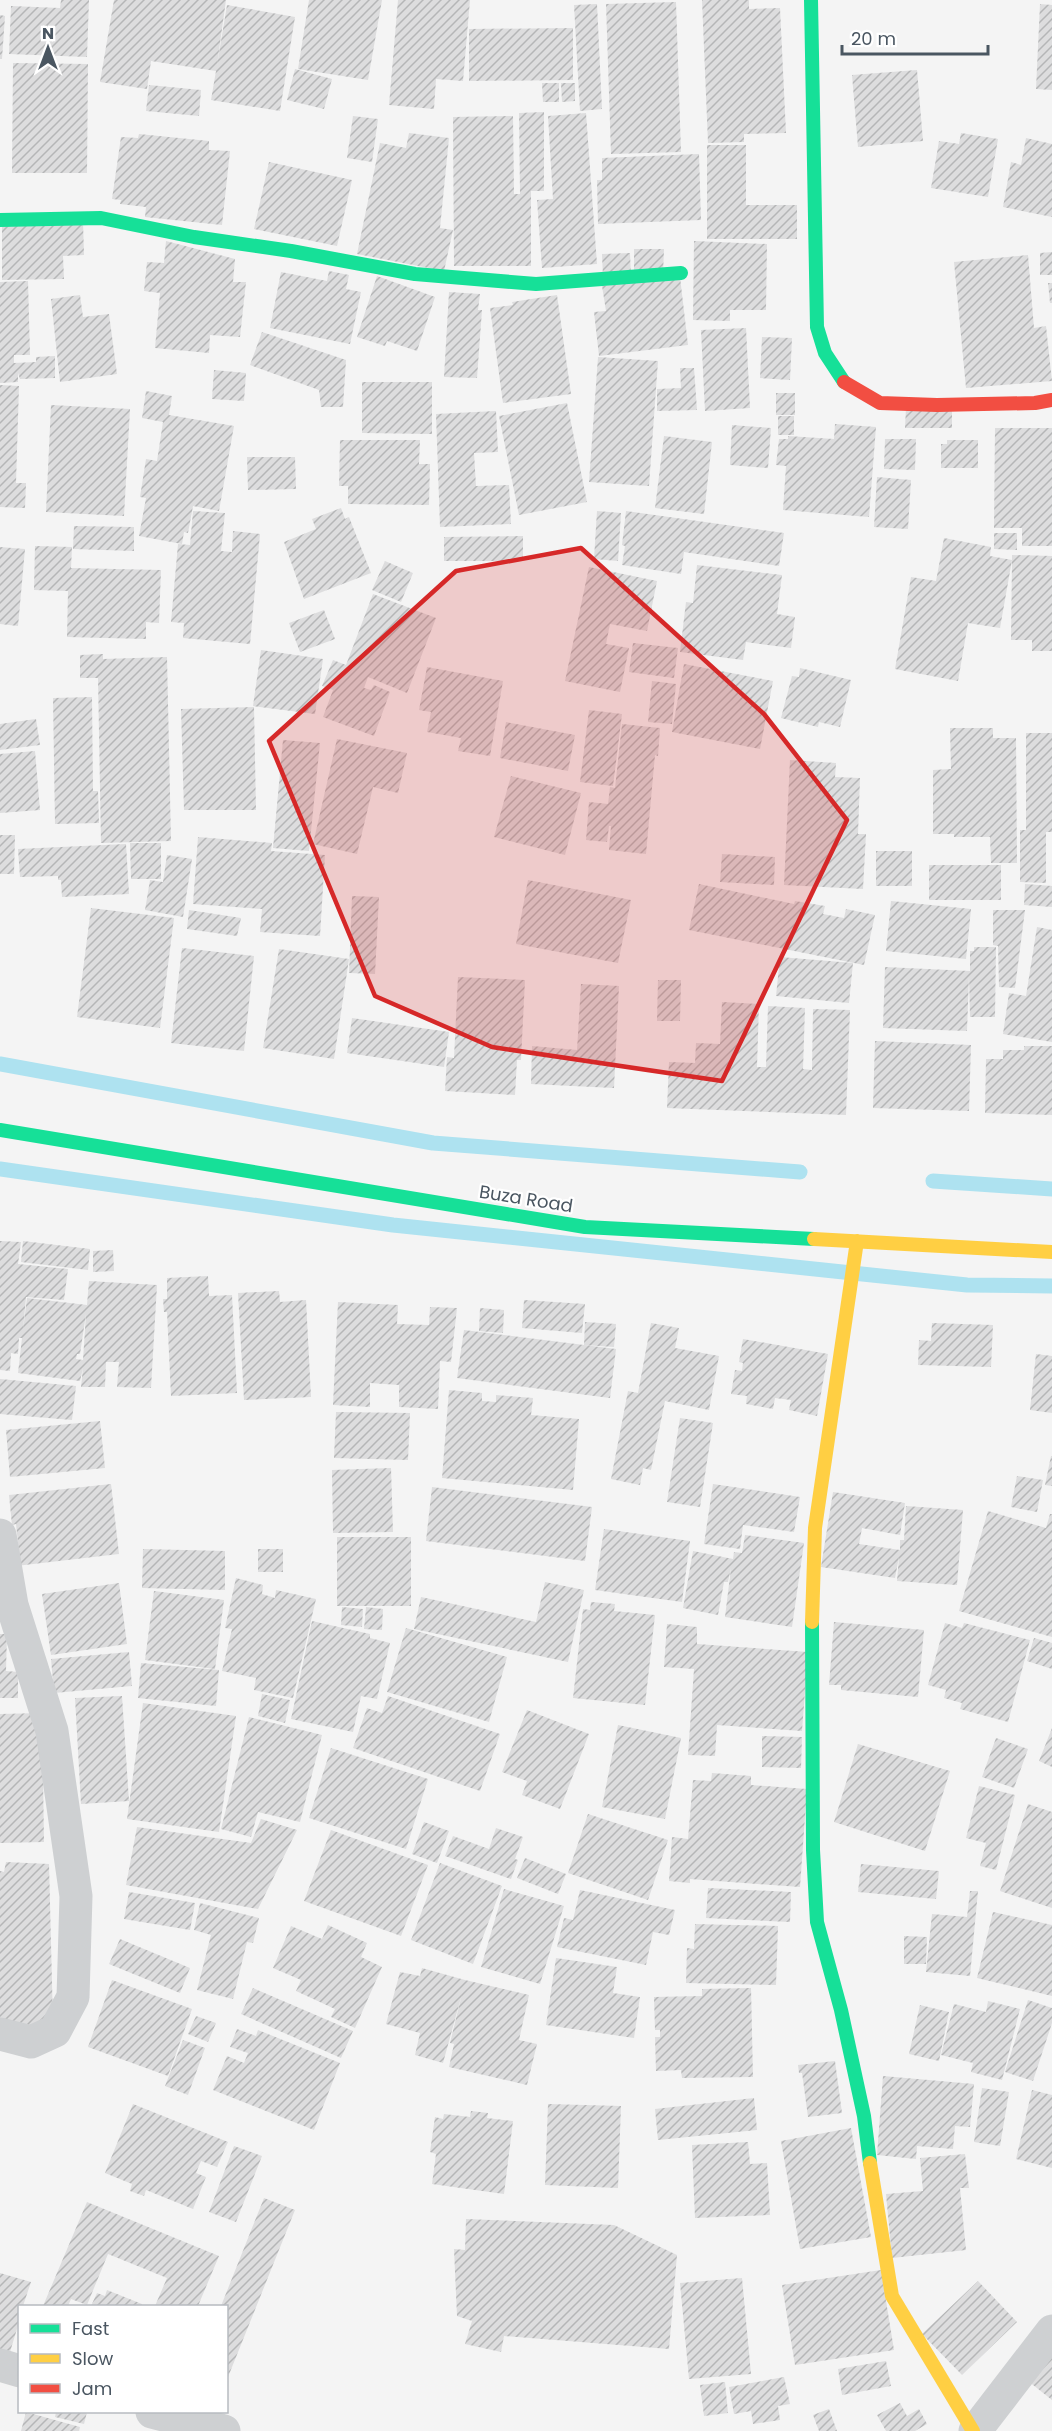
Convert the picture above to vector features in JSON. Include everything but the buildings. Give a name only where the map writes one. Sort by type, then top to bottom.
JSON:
[{"type":"street","points":[[811,0],[817,327],[825,353],[842,381],[880,403],[937,405],[1035,403],[1052,400]]},
{"type":"street","points":[[0,220],[101,218],[194,237],[291,251],[415,274],[536,284],[681,273]]},
{"type":"street","name":"Buza Road","points":[[0,1130],[585,1227],[1052,1252]]},
{"type":"street","points":[[857,1241],[815,1528],[812,1620],[813,1850],[817,1922],[841,2010],[864,2116],[879,2225],[892,2296],[974,2431],[1052,2331]]},
{"type":"street","points":[[0,1535],[12,1605],[52,1731],[76,1896],[73,1996],[55,2031],[30,2043],[0,2034]]},
{"type":"street","points":[[0,2365],[18,2370]]},
{"type":"street","points":[[156,2413],[224,2431]]},
{"type":"highlighted area","points":[[581,548],[764,714],[847,820],[722,1081],[492,1047],[375,996],[269,741],[456,571]]},
{"type":"waterway","points":[[0,1064],[433,1143],[800,1172]]},
{"type":"waterway","points":[[0,1169],[393,1225],[967,1285],[1052,1286]]},
{"type":"waterway","points":[[933,1181],[1052,1189]]},
{"type":"traffic: fast","points":[[811,0],[817,327],[825,353],[844,382]]},
{"type":"traffic: fast","points":[[0,220],[101,218],[194,237],[291,251],[415,274],[536,284],[681,273]]},
{"type":"traffic: fast","points":[[0,1130],[585,1227],[814,1239]]},
{"type":"traffic: fast","points":[[812,1622],[813,1850],[817,1922],[841,2010],[864,2116],[870,2163]]},
{"type":"traffic: slow","points":[[814,1239],[1052,1252]]},
{"type":"traffic: slow","points":[[812,1622],[815,1528],[857,1241]]},
{"type":"traffic: slow","points":[[870,2163],[892,2296],[973,2431]]},
{"type":"traffic: jam","points":[[844,382],[880,403],[937,405],[1035,403],[1052,400]]}]
